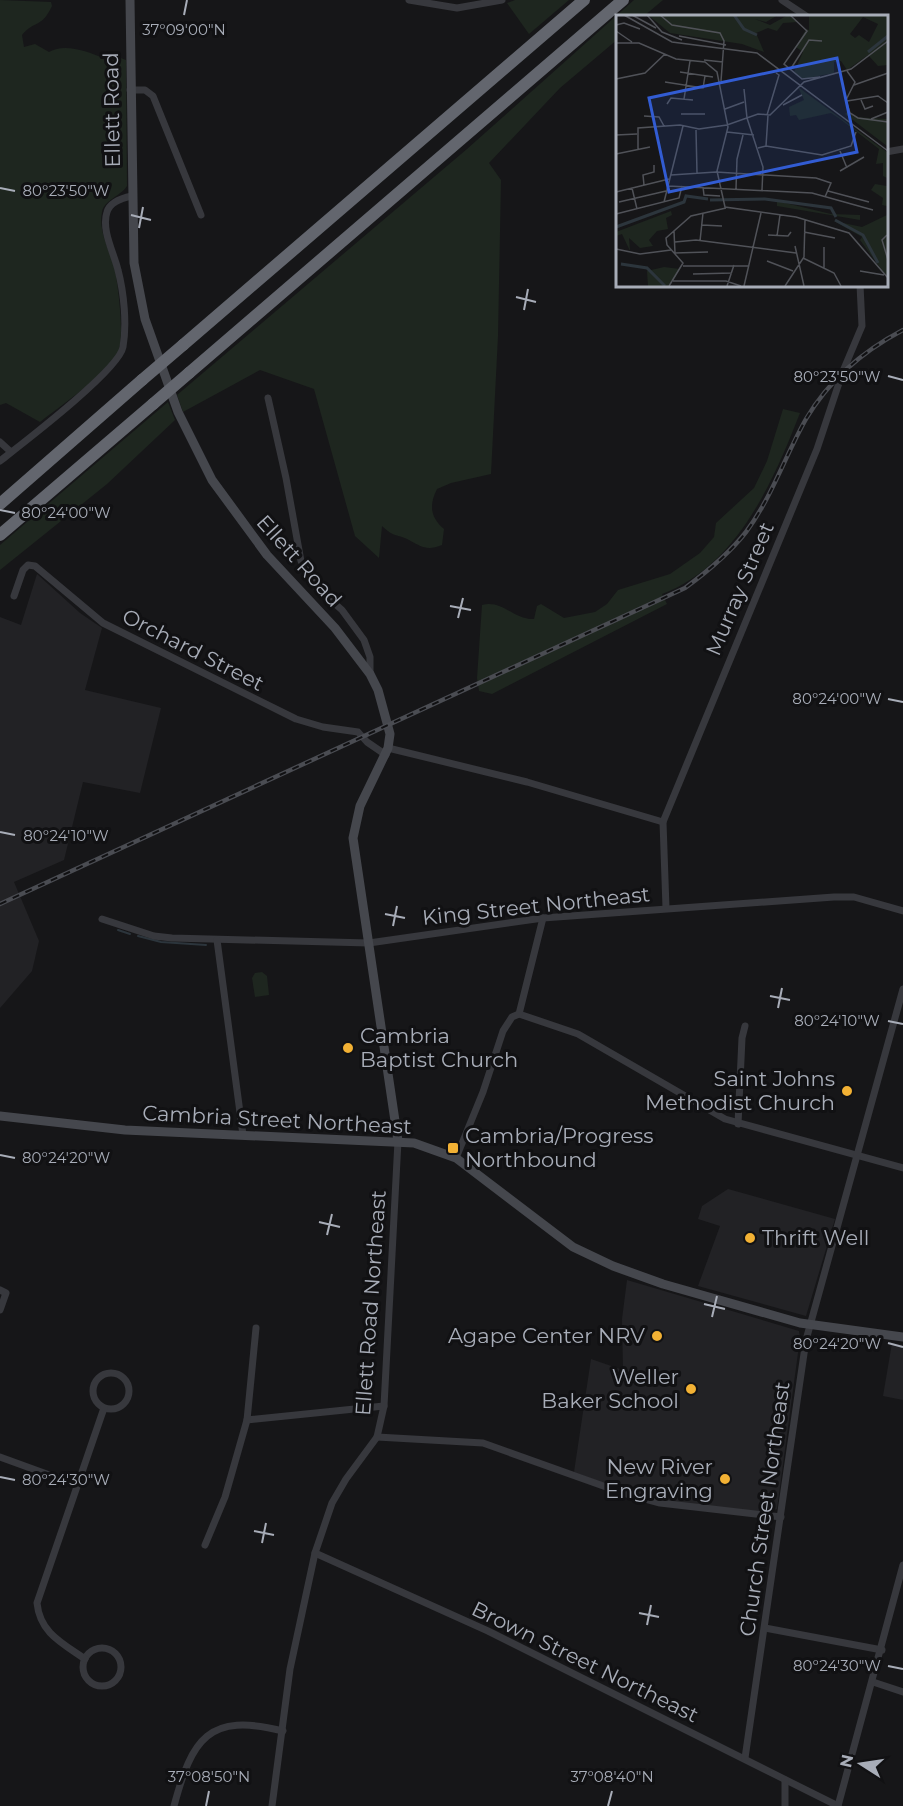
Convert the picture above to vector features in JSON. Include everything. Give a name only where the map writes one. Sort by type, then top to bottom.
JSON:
[{"type":"highway","points":[[0,504],[584,0]]},
{"type":"highway","points":[[0,535],[623,0]]},
{"type":"street","name":"Ellett Road","points":[[130,0],[134,263],[145,319],[178,412],[195,448],[234,514],[273,562],[335,628],[370,674],[390,734],[387,752]]},
{"type":"street","points":[[410,0],[444,7],[467,8],[502,0]]},
{"type":"street","points":[[782,0],[804,15]]},
{"type":"street","points":[[130,90],[145,90],[153,96],[201,215]]},
{"type":"street","points":[[888,152],[903,149]]},
{"type":"street","points":[[0,461],[109,370],[123,351],[122,294],[105,219],[107,210],[115,202],[132,196]]},
{"type":"street","name":"Murray Street","points":[[666,908],[663,822],[817,449],[843,371],[862,327],[860,286]]},
{"type":"street","points":[[268,398],[301,561],[316,587],[342,610],[364,640],[370,657],[370,674]]},
{"type":"street","points":[[0,442],[11,452]]},
{"type":"street","name":"Orchard Street","points":[[14,596],[23,570],[28,566],[35,566],[103,623],[296,719],[323,727],[358,732],[367,742],[387,752],[527,782],[663,822]]},
{"type":"street","points":[[387,752],[360,806],[354,830],[398,1141]]},
{"type":"street","name":"King Street Northeast","points":[[102,919],[154,936],[217,940],[369,943],[543,918],[834,897],[854,897],[903,910]]},
{"type":"street","points":[[519,1014],[543,918]]},
{"type":"street","points":[[217,940],[243,1135]]},
{"type":"street","name":"Church Street Northeast","points":[[745,1758],[810,1325],[859,1156],[903,989]]},
{"type":"street","points":[[456,1158],[483,1092],[502,1031],[512,1017],[519,1014],[578,1034],[712,1113],[738,1124],[903,1168]]},
{"type":"street","points":[[738,1124],[742,1038],[745,1026]]},
{"type":"street","name":"Cambria Street Northeast","points":[[0,1116],[116,1129],[398,1141],[428,1147],[456,1158],[554,1233],[590,1256],[663,1284],[810,1325],[903,1337]]},
{"type":"street","name":"Ellett Road Northeast","points":[[272,1806],[290,1669],[315,1553],[332,1503],[377,1437],[384,1407],[398,1141]]},
{"type":"street","points":[[0,1310],[3,1291]]},
{"type":"street","points":[[206,1545],[225,1497],[247,1420],[256,1328]]},
{"type":"street","points":[[108,1373],[122,1376],[129,1388],[126,1402],[112,1410],[104,1408],[94,1398],[96,1382],[108,1373]]},
{"type":"street","points":[[247,1420],[384,1407]]},
{"type":"street","points":[[85,1659],[48,1630],[39,1618],[37,1603],[104,1408]]},
{"type":"street","points":[[377,1437],[483,1443],[623,1493],[660,1503],[781,1517]]},
{"type":"street","points":[[0,1457],[77,1485]]},
{"type":"street","name":"Brown Street Northeast","points":[[315,1553],[488,1631],[838,1806]]},
{"type":"street","points":[[838,1806],[882,1650],[903,1565]]},
{"type":"street","points":[[765,1628],[882,1650]]},
{"type":"street","points":[[97,1649],[111,1650],[122,1665],[120,1675],[106,1686],[92,1683],[84,1672],[85,1659],[97,1649]]},
{"type":"street","points":[[873,1682],[903,1692]]},
{"type":"street","points":[[174,1806],[185,1766],[192,1751],[203,1739],[218,1729],[235,1725],[262,1726],[283,1731]]},
{"type":"street","points":[[785,1780],[785,1806]]},
{"type":"shaded area","points":[[0,0],[51,2],[52,6],[44,18],[22,35],[24,47],[35,44],[49,52],[62,48],[76,49],[103,58],[107,65],[118,57],[126,60],[127,186],[106,204],[101,219],[103,234],[115,270],[120,312],[120,345],[113,361],[104,370],[40,422],[6,403],[0,405]]},
{"type":"shaded area","points":[[515,0],[569,0],[529,34],[507,3]]},
{"type":"shaded area","points":[[634,0],[663,0],[645,15],[617,15]]},
{"type":"shaded area","points":[[616,16],[616,41],[560,88],[489,163],[501,180],[498,336],[491,474],[451,483],[437,489],[432,510],[436,520],[444,529],[442,545],[432,548],[418,545],[393,534],[382,526],[379,558],[355,536],[314,389],[260,370],[183,412],[177,395],[467,149]]},
{"type":"shaded area","points":[[168,402],[175,420],[107,484],[0,570],[0,545]]},
{"type":"shaded area","points":[[783,409],[800,413],[778,466],[749,519],[732,543],[711,564],[688,581],[662,594],[667,604],[492,694],[479,691],[477,678],[482,605],[495,605],[534,619],[537,606],[541,604],[564,618],[595,612],[607,604],[618,590],[670,574],[700,553],[714,537],[716,523],[754,488],[767,461]]},
{"type":"shaded area","points":[[37,574],[80,613],[102,628],[85,690],[161,708],[140,793],[83,782],[64,860],[14,882],[39,941],[32,971],[0,1008],[0,617],[21,625]]},
{"type":"shaded area","points":[[262,972],[267,976],[269,995],[255,997],[252,978],[255,973]]},
{"type":"shaded area","points":[[728,1189],[835,1219],[806,1316],[698,1286],[720,1226],[698,1219],[702,1206]]},
{"type":"shaded area","name":"Weller Baker School","points":[[627,1280],[799,1331],[800,1338],[777,1509],[762,1513],[661,1501],[624,1491],[574,1472],[591,1359],[623,1370],[622,1319]]},
{"type":"shaded area","points":[[892,1343],[903,1345],[903,1400],[883,1396]]},
{"type":"waterway","points":[[118,930],[130,934]]},
{"type":"waterway","points":[[138,936],[161,942],[206,945]]},
{"type":"railway","points":[[0,904],[685,588],[718,562],[746,532],[771,491],[798,433],[825,392],[861,357],[903,330]]},
{"type":"place","name":"Cambria Baptist Church","points":[[348,1048]]},
{"type":"place","name":"Saint Johns Methodist Church","points":[[847,1091]]},
{"type":"place","name":"Cambria/Progress Northbound","points":[[453,1148]]},
{"type":"place","name":"Thrift Well","points":[[750,1238]]},
{"type":"place","name":"Agape Center NRV","points":[[657,1336]]},
{"type":"place","name":"Weller Baker School","points":[[691,1389]]},
{"type":"place","name":"New River Engraving","points":[[725,1479]]}]
